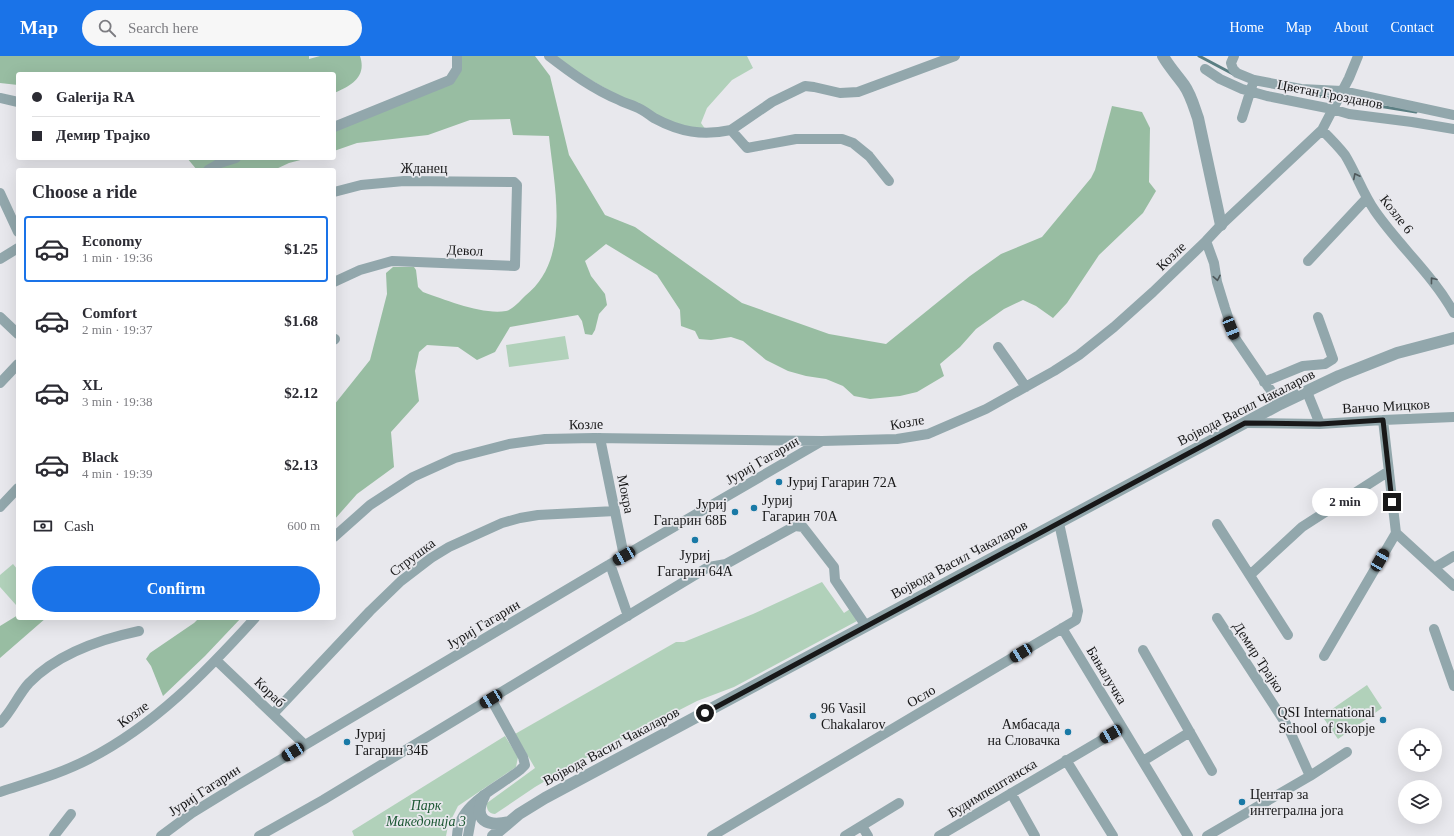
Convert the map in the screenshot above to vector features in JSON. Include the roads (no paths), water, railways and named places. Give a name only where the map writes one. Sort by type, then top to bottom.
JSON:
[{"type":"street","points":[[336,126],[450,80],[457,70],[458,56]]},
{"type":"street","points":[[549,56],[573,75],[598,91],[637,107],[673,127],[694,132],[715,133],[731,130],[772,102],[805,86],[840,93],[858,92],[955,56]]},
{"type":"street","points":[[1163,56],[1167,64],[1185,87],[1198,118],[1221,225]]},
{"type":"street","points":[[1234,56],[1231,63],[1233,69],[1242,76],[1254,80],[1301,89],[1342,91],[1454,114]]},
{"type":"street","name":"Козле","points":[[336,535],[356,516],[383,496],[413,477],[455,458],[494,447],[524,441],[600,438],[822,441],[897,439],[928,434],[986,409],[1079,355],[1153,292],[1221,225],[1322,130],[1349,78],[1358,56]]},
{"type":"street","name":"Цветан Грозданов","points":[[1205,70],[1220,79],[1250,92],[1349,114],[1454,129]]},
{"type":"street","points":[[1242,118],[1254,80]]},
{"type":"street","points":[[0,98],[16,102]]},
{"type":"street","points":[[1412,122],[1414,106]]},
{"type":"street","points":[[731,130],[747,148],[796,139],[842,139],[854,143],[869,156],[889,181]]},
{"type":"street","name":"Козле 6","points":[[1322,130],[1331,138],[1344,154],[1367,198],[1384,223],[1436,285],[1454,313]]},
{"type":"street","points":[[211,168],[230,160]]},
{"type":"street","name":"Жданец","points":[[336,191],[361,184],[404,181],[516,183]]},
{"type":"street","name":"Девол","points":[[336,281],[360,270],[392,261],[515,266],[516,183]]},
{"type":"street","points":[[0,193],[16,228]]},
{"type":"street","points":[[1308,261],[1367,198]]},
{"type":"street","points":[[1206,241],[1214,263],[1217,282],[1235,338],[1280,404]]},
{"type":"street","points":[[0,259],[16,249]]},
{"type":"street","points":[[1264,382],[1303,366],[1325,364],[1333,359],[1318,316]]},
{"type":"street","points":[[0,317],[16,332]]},
{"type":"street","name":"Војвода Васил Чакаларов","points":[[493,836],[509,822],[545,798],[1280,404],[1340,376],[1397,353],[1454,338]]},
{"type":"street","points":[[998,347],[1026,387]]},
{"type":"street","points":[[0,383],[16,366]]},
{"type":"street","points":[[1307,392],[1320,424]]},
{"type":"street","name":"Ванчо Мицков","points":[[1245,423],[1320,424],[1454,417]]},
{"type":"street","points":[[1324,656],[1396,533],[1383,420]]},
{"type":"street","name":"Мокра","points":[[600,438],[624,556]]},
{"type":"street","name":"Јуриј Гагарин","points":[[162,836],[199,808],[610,564],[822,441]]},
{"type":"street","points":[[1250,575],[1302,527],[1389,471]]},
{"type":"street","points":[[0,507],[16,490]]},
{"type":"street","name":"Струшка","points":[[273,714],[400,581],[449,546],[502,523],[520,518],[538,515],[615,511]]},
{"type":"street","points":[[1059,523],[1078,611],[1076,620],[1062,628]]},
{"type":"street","points":[[1217,524],[1288,634]]},
{"type":"street","points":[[259,836],[323,800],[709,567],[726,564],[795,526],[803,527],[834,567],[835,580],[866,626]]},
{"type":"street","points":[[1396,533],[1454,586]]},
{"type":"street","points":[[1434,568],[1454,556]]},
{"type":"street","points":[[610,564],[628,616]]},
{"type":"street","name":"Демир Трајко","points":[[1217,618],[1288,727],[1310,776]]},
{"type":"street","name":"Козле","points":[[0,792],[56,774],[121,741],[170,704],[216,660],[253,620]]},
{"type":"street","name":"Бањалучка","points":[[1062,628],[1188,836]]},
{"type":"street","name":"Осло","points":[[718,834],[1062,628]]},
{"type":"street","points":[[1434,628],[1454,686]]},
{"type":"street","points":[[0,723],[11,711],[29,683],[59,660],[103,641],[139,631]]},
{"type":"street","points":[[1143,650],[1212,771]]},
{"type":"street","name":"Кораб","points":[[216,660],[305,745]]},
{"type":"street","points":[[457,836],[457,829],[465,814],[480,799],[524,767],[525,762],[491,699]]},
{"type":"street","name":"Будимпештанска","points":[[939,836],[1122,728]]},
{"type":"street","points":[[1143,761],[1190,732]]},
{"type":"street","points":[[1207,836],[1310,776],[1347,752]]},
{"type":"street","points":[[1066,760],[1113,836]]},
{"type":"street","points":[[1011,794],[1035,836]]},
{"type":"street","points":[[480,799],[479,813],[482,819],[491,824],[509,822]]},
{"type":"street","points":[[468,836],[472,814],[480,799]]},
{"type":"street","points":[[845,836],[899,802]]},
{"type":"street","points":[[54,836],[70,814]]},
{"type":"street","points":[[502,836],[509,822]]},
{"type":"street","points":[[862,826],[868,836]]},
{"type":"waterway","points":[[1199,56],[1233,74]]},
{"type":"waterway","points":[[1307,94],[1335,99]]},
{"type":"waterway","points":[[1341,100],[1416,112]]},
{"type":"place","name":"Јуриј Гагарин 72А","points":[[779,482]]},
{"type":"place","name":"Јуриј Гагарин 70А","points":[[754,508]]},
{"type":"place","name":"Јуриј Гагарин 68Б","points":[[735,512]]},
{"type":"place","name":"Јуриј Гагарин 64А","points":[[695,540]]},
{"type":"place","name":"96 Vasil Chakalarov","points":[[813,716]]},
{"type":"place","name":"QSI International School of Skopje","points":[[1383,720]]},
{"type":"place","name":"Амбасада на Словачка","points":[[1068,732]]},
{"type":"place","name":"Јуриј Гагарин 34Б","points":[[347,742]]},
{"type":"place","name":"Центар за интегрална јога","points":[[1242,802]]},
{"type":"park label","name":"Парк Македонија 3","points":[[426,814]]}]
